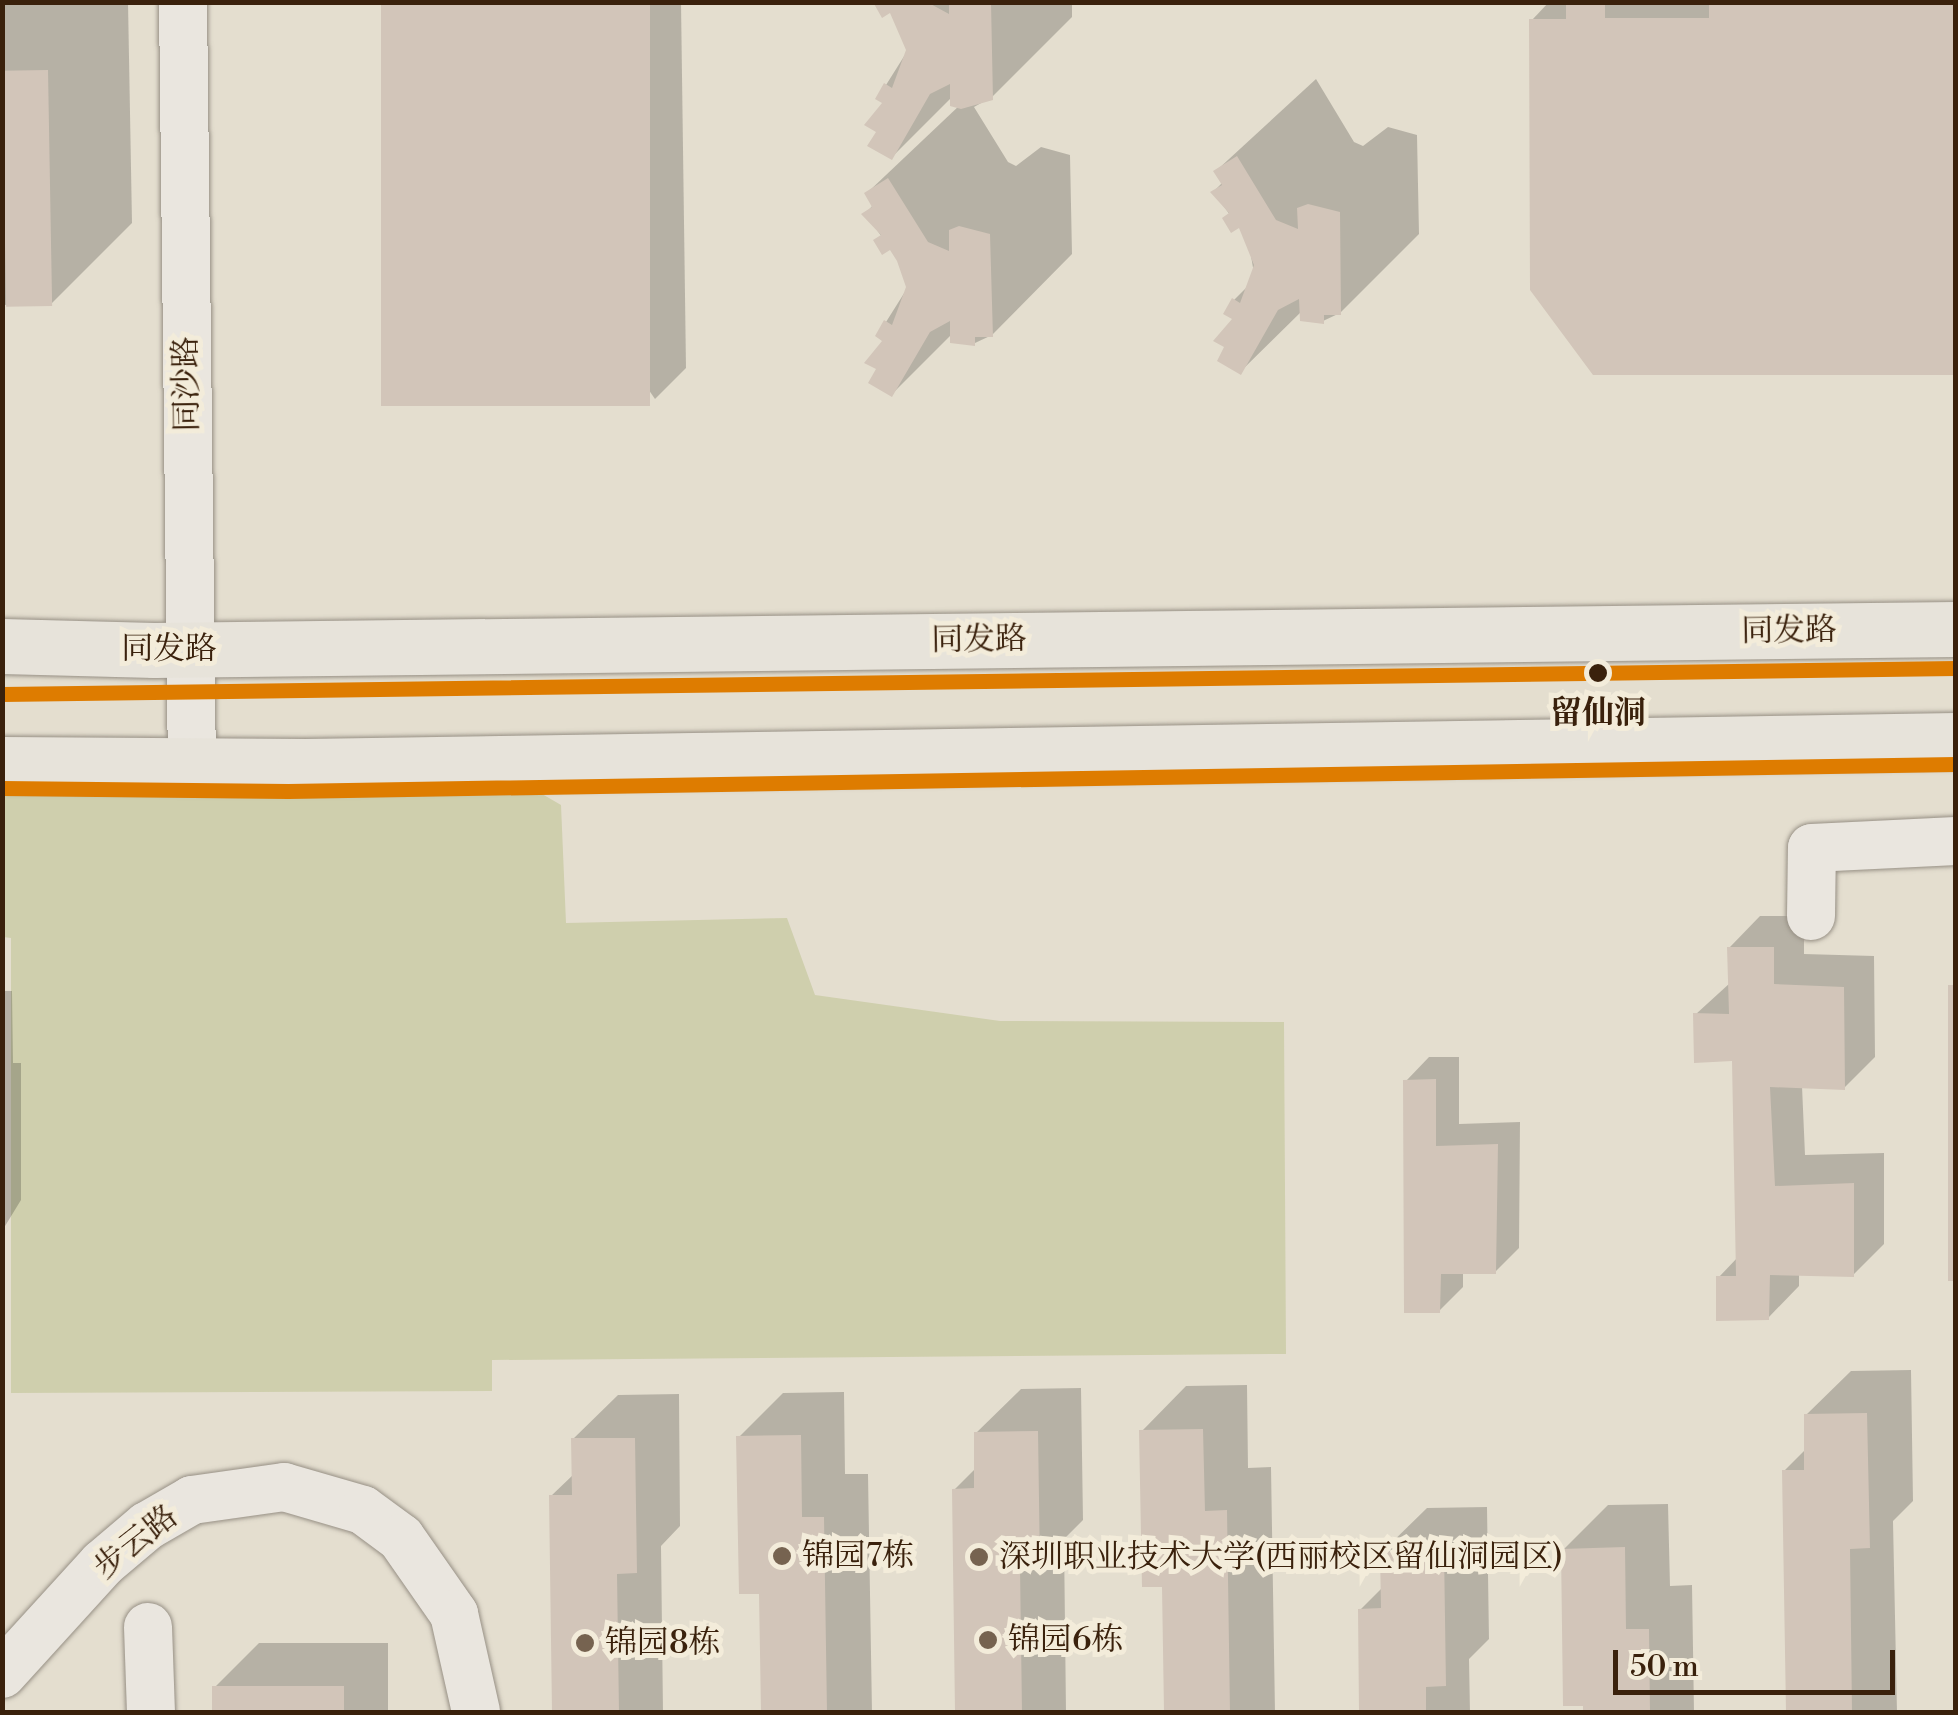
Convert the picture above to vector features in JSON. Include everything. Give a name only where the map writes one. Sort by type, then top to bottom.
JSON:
[{"type":"main road","name":"同发路","points":[[2,646],[190,650],[1956,629]]},
{"type":"main road","points":[[2,764],[192,766],[1956,740]]},
{"type":"street","name":"同沙路","points":[[183,2],[192,766]]},
{"type":"street","points":[[1811,916],[1812,848],[1956,841]]},
{"type":"street","name":"步云路","points":[[2,1674],[102,1564],[147,1526],[192,1500],[284,1487],[363,1510],[401,1538],[454,1614],[476,1712]]},
{"type":"street","points":[[148,1627],[151,1712]]},
{"type":"green space","points":[[530,787],[561,805],[566,923],[787,918],[815,995],[1000,1021],[1284,1022],[1286,1354],[492,1360],[492,1391],[11,1393],[11,938],[3,937],[3,792]]},
{"type":"building","points":[[381,2],[650,2],[650,406],[381,406]]},
{"type":"building","points":[[873,2],[927,2],[949,14],[949,2],[991,2],[993,100],[961,109],[950,106],[950,84],[930,94],[892,160],[867,146],[876,132],[864,125],[882,103],[875,99],[884,83],[892,88],[906,50],[890,13],[882,18]]},
{"type":"building","points":[[1566,2],[1605,2],[1605,18],[1709,18],[1709,2],[1956,2],[1956,375],[1593,375],[1530,290],[1529,19],[1566,19]]},
{"type":"building","points":[[48,70],[52,306],[6,307],[2,71]]},
{"type":"building","points":[[1237,156],[1276,220],[1298,229],[1297,208],[1308,204],[1340,212],[1341,315],[1324,315],[1324,324],[1300,321],[1299,299],[1278,310],[1241,375],[1217,361],[1224,347],[1213,341],[1232,319],[1223,314],[1232,298],[1240,303],[1254,265],[1239,228],[1231,233],[1222,218],[1229,213],[1210,192],[1222,185],[1213,171]]},
{"type":"building","points":[[888,178],[928,242],[949,251],[949,230],[959,226],[990,234],[993,337],[975,337],[975,346],[950,343],[950,321],[930,332],[892,397],[868,383],[876,369],[864,363],[882,341],[875,336],[884,320],[892,325],[906,287],[890,250],[882,255],[873,240],[881,235],[861,214],[872,207],[864,193]]},
{"type":"building","points":[[1727,947],[1774,947],[1774,984],[1844,987],[1845,1090],[1770,1087],[1775,1186],[1854,1183],[1854,1277],[1770,1275],[1769,1320],[1716,1321],[1716,1276],[1736,1276],[1732,1061],[1694,1063],[1693,1013],[1729,1014]]},
{"type":"building","points":[[1948,985],[1956,985],[1956,1281],[1948,1281]]},
{"type":"building","points":[[1436,1079],[1436,1146],[1498,1144],[1496,1274],[1441,1274],[1440,1313],[1404,1313],[1403,1080]]},
{"type":"building","points":[[1867,1413],[1870,1548],[1850,1549],[1852,1712],[1786,1712],[1782,1470],[1804,1470],[1804,1414]]},
{"type":"building","points":[[1203,1429],[1205,1511],[1227,1510],[1230,1712],[1164,1712],[1162,1587],[1142,1587],[1139,1430]]},
{"type":"building","name":"锦园6栋","points":[[1038,1431],[1040,1567],[1020,1567],[1022,1712],[955,1712],[952,1489],[974,1488],[974,1432]]},
{"type":"building","name":"锦园7栋","points":[[801,1435],[802,1517],[824,1517],[827,1712],[761,1712],[759,1594],[739,1594],[736,1436]]},
{"type":"building","name":"锦园8栋","points":[[571,1438],[635,1438],[637,1573],[617,1574],[619,1712],[552,1712],[549,1495],[572,1495]]},
{"type":"building","points":[[1625,1547],[1626,1629],[1649,1629],[1650,1712],[1583,1712],[1583,1706],[1563,1706],[1561,1549]]},
{"type":"building","points":[[1444,1550],[1446,1686],[1426,1687],[1426,1712],[1359,1712],[1358,1609],[1381,1608],[1380,1552]]},
{"type":"building","points":[[212,1686],[344,1686],[344,1712],[212,1712]]},
{"type":"transit line","points":[[2,694],[1956,668]]},
{"type":"transit line","points":[[2,788],[288,791],[1956,764]]},
{"type":"place","name":"留仙洞","points":[[1598,673]]},
{"type":"place","name":"锦园7栋","points":[[782,1556]]},
{"type":"place","name":"深圳职业技术大学(西丽校区留仙洞园区)","points":[[979,1557]]},
{"type":"place","name":"锦园6栋","points":[[988,1640]]},
{"type":"place","name":"锦园8栋","points":[[585,1643]]}]
